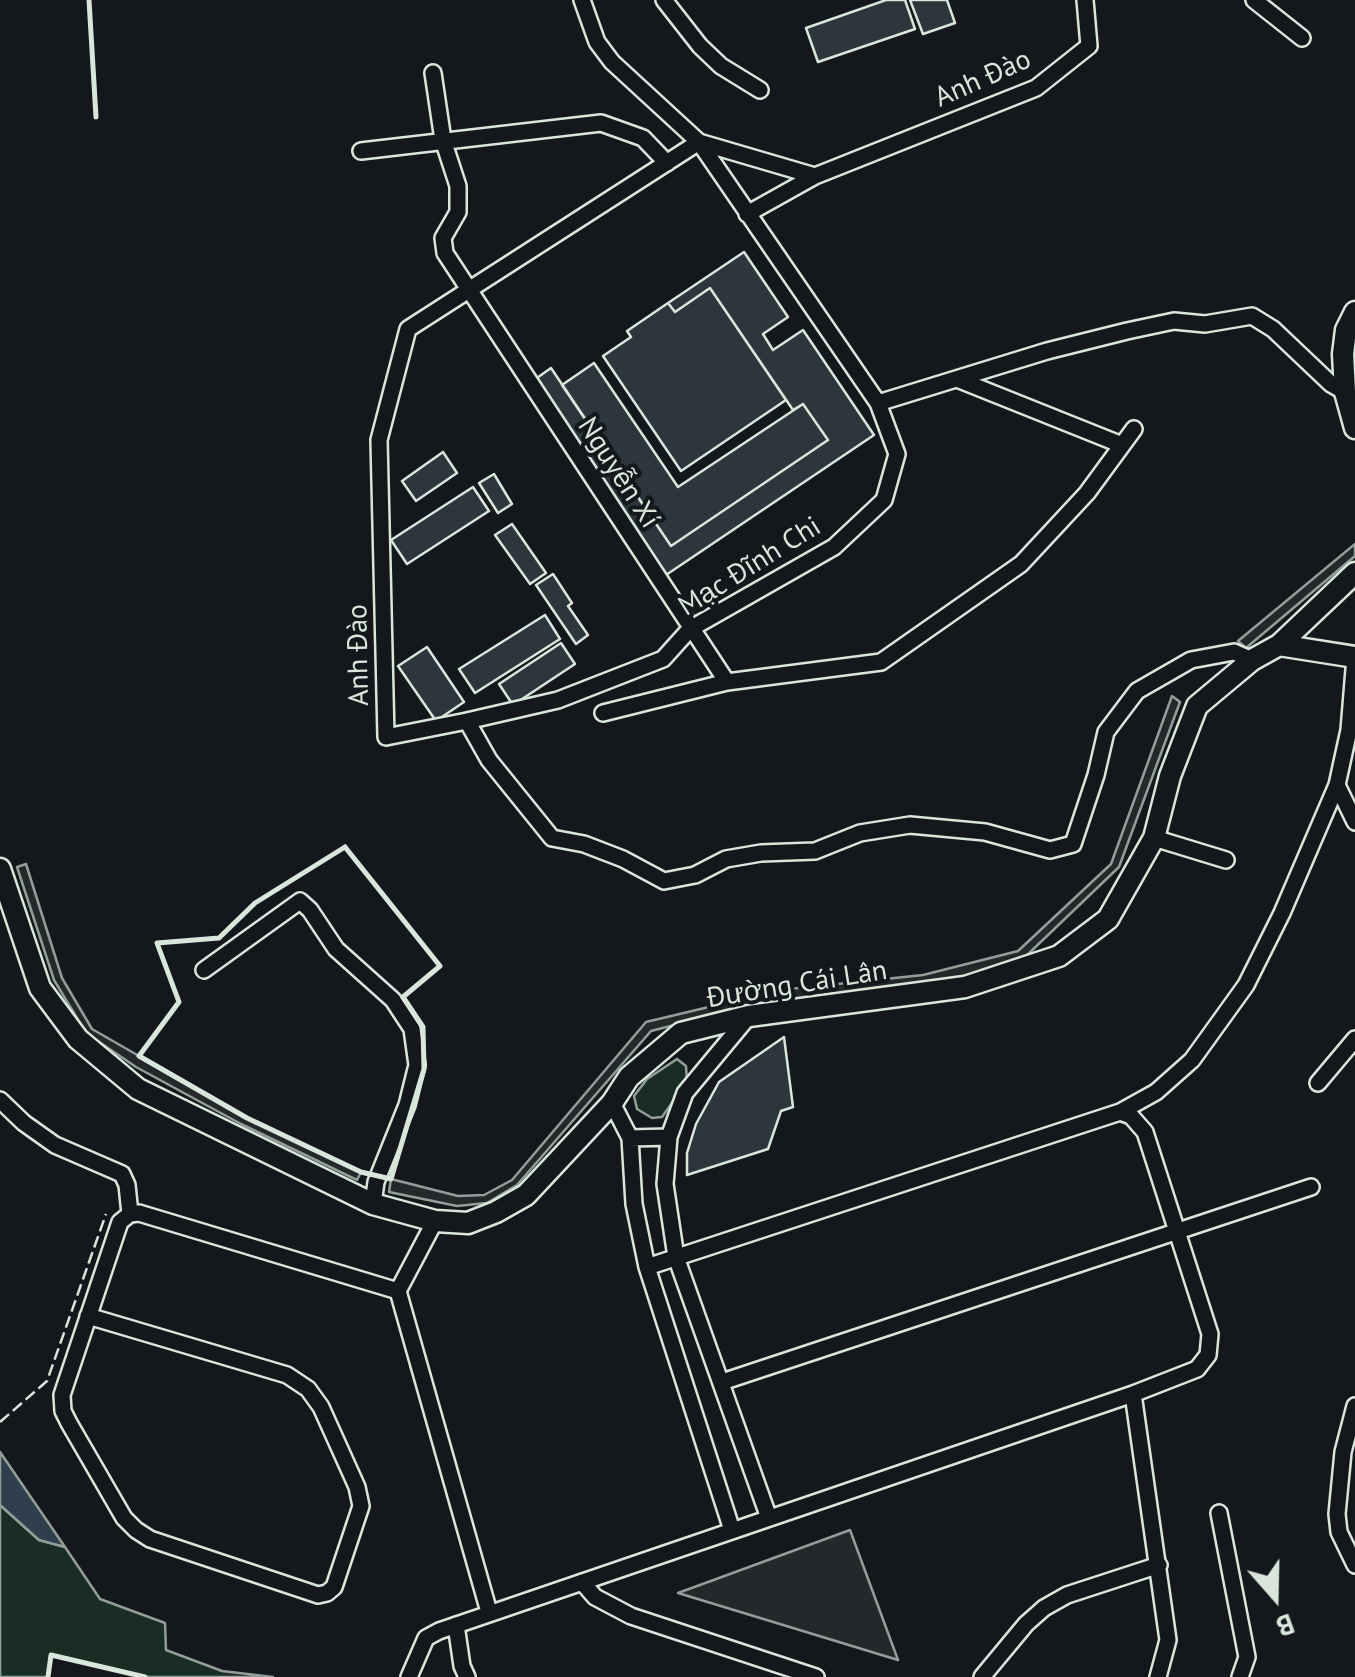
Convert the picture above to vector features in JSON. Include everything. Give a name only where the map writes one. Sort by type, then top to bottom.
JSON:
[{"type":"main road","points":[[1355,312],[1346,330],[1344,392],[1355,428]]},
{"type":"main road","name":"Đường Cái Lân","points":[[0,869],[40,988],[78,1039],[138,1088],[373,1204],[435,1221],[468,1223],[526,1195],[612,1102],[628,1077],[681,1033],[749,1016],[965,987],[1059,956],[1108,919],[1154,838],[1170,776],[1196,706],[1252,660],[1279,645],[1355,572]]},
{"type":"main road","points":[[1279,645],[1355,657]]},
{"type":"street","points":[[582,0],[598,42],[612,62],[698,142],[815,176]]},
{"type":"street","points":[[664,0],[721,66],[760,90]]},
{"type":"street","name":"Anh Đào","points":[[815,176],[1036,88],[1089,46],[1085,0]]},
{"type":"street","points":[[1254,0],[1302,38]]},
{"type":"street","name":"Nguyễn Xí","points":[[434,73],[443,140],[458,186],[458,212],[443,238],[446,253],[727,682]]},
{"type":"street","points":[[361,151],[601,123],[643,138],[667,163]]},
{"type":"street","name":"Anh Đào","points":[[467,721],[386,736],[379,440],[408,329],[698,142]]},
{"type":"street","name":"Mạc Đĩnh Chi","points":[[467,721],[558,700],[663,659],[690,629],[834,548],[884,500],[896,454],[878,403],[698,142]]},
{"type":"street","points":[[747,214],[815,176]]},
{"type":"street","points":[[878,403],[1127,331],[1174,321],[1205,324],[1252,316],[1344,392]]},
{"type":"street","points":[[957,380],[1122,445]]},
{"type":"street","points":[[603,713],[727,682],[881,662],[1021,564],[1086,493],[1134,430]]},
{"type":"street","points":[[467,721],[489,760],[552,838],[584,844],[664,881],[695,875],[726,859],[815,851],[860,833],[910,825],[985,832],[1050,850],[1074,844],[1106,732],[1137,691],[1191,660],[1234,652],[1252,660]]},
{"type":"street","points":[[646,1267],[1120,1112],[1156,1092],[1192,1060],[1246,985],[1282,914],[1337,785],[1349,730],[1355,657]]},
{"type":"street","points":[[1337,785],[1355,822]]},
{"type":"street","points":[[1154,838],[1226,860]]},
{"type":"street","points":[[204,970],[300,901],[336,949],[393,1000],[412,1029],[416,1066],[407,1105],[376,1182],[373,1204]]},
{"type":"street","points":[[749,1016],[686,1093],[669,1138],[665,1184],[676,1257],[769,1518]]},
{"type":"street","points":[[1318,1082],[1355,1040]]},
{"type":"street","points":[[0,1100],[55,1146],[122,1174],[130,1214]]},
{"type":"street","points":[[612,1102],[630,1138],[634,1204],[646,1267],[732,1530]]},
{"type":"street","points":[[409,1677],[426,1638],[489,1612],[1196,1370],[1208,1355],[1210,1334],[1146,1132],[1131,1116],[1120,1112]]},
{"type":"street","points":[[630,1138],[669,1138]]},
{"type":"street","points":[[722,1382],[1312,1187]]},
{"type":"street","points":[[88,1316],[287,1376],[308,1389],[321,1407],[358,1486],[361,1506],[334,1587],[327,1594],[318,1595],[150,1539],[124,1518],[63,1411],[62,1396],[88,1316],[120,1222],[130,1214],[139,1213],[398,1290]]},
{"type":"street","points":[[435,1221],[398,1290],[489,1612]]},
{"type":"street","points":[[1132,1394],[1168,1640],[1158,1677]]},
{"type":"street","points":[[1355,1406],[1343,1452],[1337,1514],[1339,1532],[1355,1565]]},
{"type":"street","points":[[1219,1513],[1247,1657],[1240,1677]]},
{"type":"street","points":[[982,1677],[1044,1608],[1067,1595],[1159,1565]]},
{"type":"street","points":[[582,1582],[595,1597],[630,1616],[816,1677]]},
{"type":"street","points":[[456,1625],[467,1677]]},
{"type":"green space","points":[[677,1059],[686,1066],[687,1082],[662,1117],[652,1118],[637,1109],[634,1096],[647,1079]]},
{"type":"green space","points":[[0,1505],[39,1540],[65,1547],[100,1599],[165,1623],[166,1650],[222,1671],[273,1677],[145,1677],[52,1655],[48,1677],[0,1677]]},
{"type":"shaded area","points":[[1355,544],[1355,556],[1246,648],[1238,641]]},
{"type":"shaded area","points":[[1172,696],[1180,702],[1119,867],[1024,958],[981,973],[925,985],[752,1005],[651,1031],[517,1185],[487,1203],[457,1206],[389,1192],[391,1179],[458,1196],[484,1195],[512,1180],[646,1022],[780,990],[923,975],[1018,951],[1111,864]]},
{"type":"shaded area","points":[[26,864],[62,978],[92,1029],[247,1118],[361,1172],[357,1180],[241,1124],[136,1067],[86,1033],[54,980],[17,867]]},
{"type":"shaded area","points":[[850,1530],[898,1660],[678,1593]]},
{"type":"water","points":[[0,1452],[65,1547],[39,1540],[0,1505]]},
{"type":"building","points":[[886,0],[905,0],[915,29],[818,62],[806,28]]},
{"type":"building","points":[[910,0],[947,0],[955,23],[923,34]]},
{"type":"building","points":[[744,252],[788,317],[763,334],[773,350],[803,330],[874,435],[666,575],[534,380],[551,368],[671,546],[828,440],[803,404],[793,410],[710,288],[675,312],[668,303]]},
{"type":"building","points":[[710,288],[786,400],[681,471],[603,356],[631,337],[627,331],[668,303],[675,312]]},
{"type":"building","points":[[594,363],[678,487],[803,404],[828,440],[671,546],[562,385]]},
{"type":"building","points":[[443,452],[457,473],[416,501],[402,481]]},
{"type":"building","points":[[494,474],[512,504],[498,513],[479,483]]},
{"type":"building","points":[[473,487],[489,511],[407,564],[391,540]]},
{"type":"building","points":[[512,524],[546,573],[530,584],[495,535]]},
{"type":"building","points":[[553,574],[588,635],[576,644],[536,585]]},
{"type":"building","points":[[545,615],[560,639],[475,693],[459,669]]},
{"type":"building","points":[[561,643],[575,664],[513,705],[499,684]]},
{"type":"building","points":[[427,647],[464,702],[436,721],[398,666]]},
{"type":"building","points":[[784,1037],[793,1107],[781,1111],[768,1149],[687,1175],[687,1153],[696,1124],[719,1082]]},
{"type":"fence","points":[[0,1422],[47,1381],[106,1214]]},
{"type":"wall","points":[[89,0],[96,117]]},
{"type":"wall","points":[[345,847],[440,966],[403,997],[423,1027],[424,1069],[391,1179],[361,1172],[247,1118],[139,1056],[179,1002],[157,943],[219,938],[255,903],[345,847]]},
{"type":"wall","points":[[48,1677],[51,1655],[145,1677]]}]
